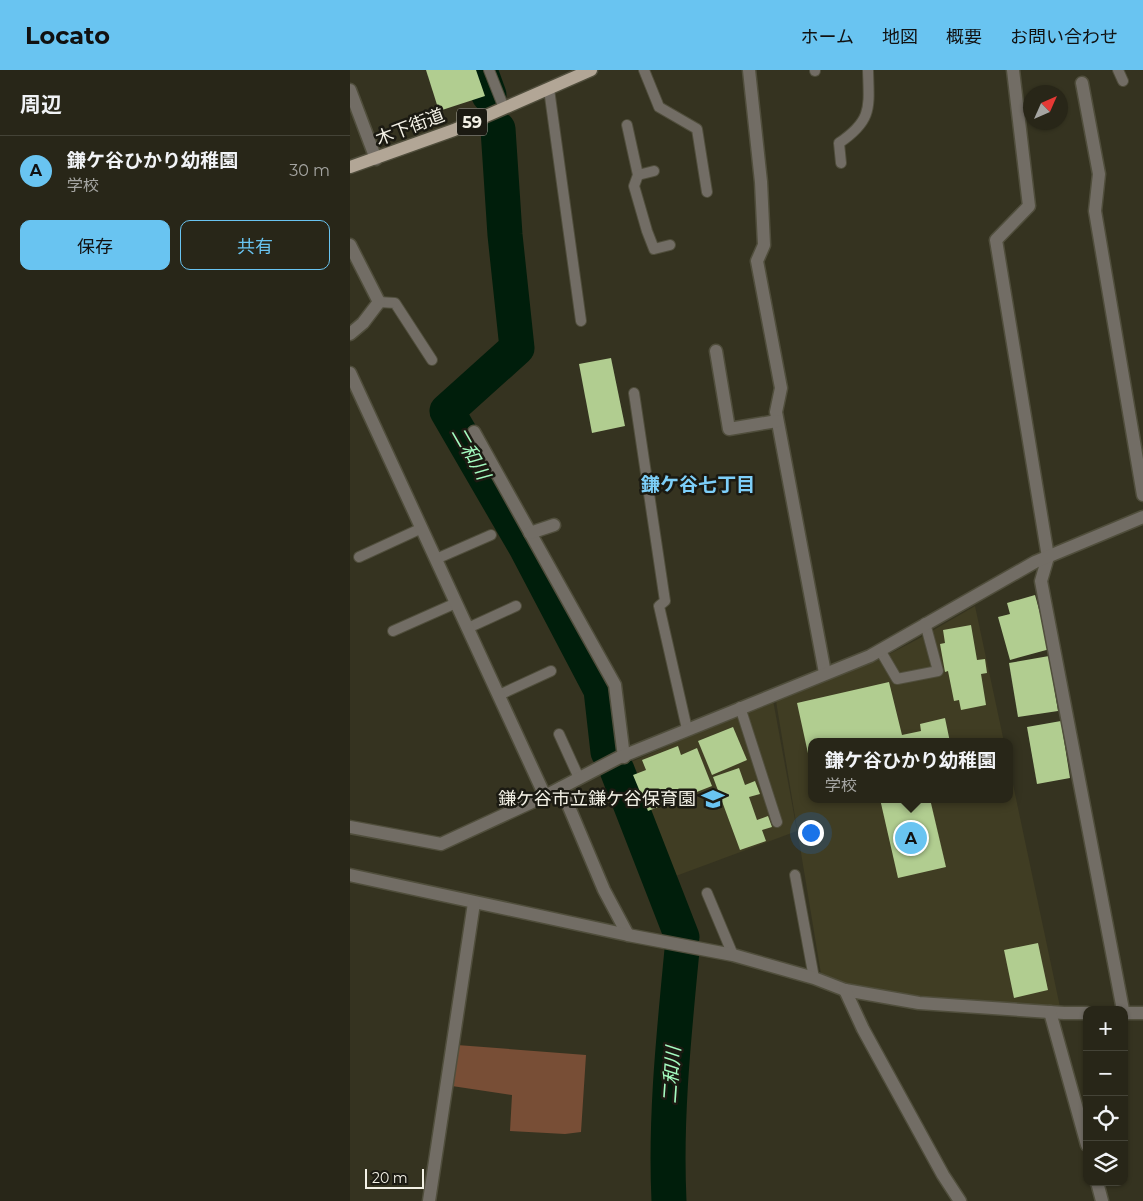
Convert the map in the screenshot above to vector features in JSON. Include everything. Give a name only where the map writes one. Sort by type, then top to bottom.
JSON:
[{"type":"main road","name":"木下街道","points":[[350,167],[420,143],[591,70]]},
{"type":"street","points":[[749,70],[761,182],[764,245],[757,261],[780,388],[776,412],[777,421],[825,673]]},
{"type":"street","points":[[1013,70],[1029,206],[996,240],[1048,557],[1041,581],[1123,1006]]},
{"type":"street","points":[[1082,83],[1099,174],[1095,211],[1143,495]]},
{"type":"street","points":[[350,90],[376,159]]},
{"type":"street","points":[[350,245],[379,302],[363,323],[350,334]]},
{"type":"street","points":[[716,351],[729,429],[777,421]]},
{"type":"street","points":[[350,373],[545,796]]},
{"type":"street","points":[[474,432],[615,685],[616,759]]},
{"type":"street","points":[[350,827],[441,844],[545,796],[616,759],[688,728],[870,656],[925,623],[1036,562],[1143,517]]},
{"type":"street","points":[[530,533],[554,525]]},
{"type":"street","points":[[561,788],[604,890],[628,935]]},
{"type":"street","points":[[350,875],[628,935],[733,955],[814,978],[845,990],[919,1003],[1083,1013]]},
{"type":"street","points":[[429,1201],[474,902]]},
{"type":"street","points":[[845,990],[863,1029],[933,1158],[960,1201]]},
{"type":"street","points":[[1050,1012],[1086,1141]]},
{"type":"street","points":[[1128,1012],[1143,1014]]},
{"type":"street","points":[[1098,1186],[1102,1201]]},
{"type":"lane","points":[[489,70],[504,108]]},
{"type":"lane","points":[[644,70],[659,107],[697,129],[707,192]]},
{"type":"lane","points":[[841,163],[839,142],[849,136],[863,123],[869,104],[868,70]]},
{"type":"lane","points":[[1118,70],[1123,81]]},
{"type":"lane","points":[[549,89],[581,320]]},
{"type":"lane","points":[[627,126],[638,175],[634,186],[647,231],[654,249],[670,245]]},
{"type":"lane","points":[[638,175],[654,171]]},
{"type":"lane","points":[[379,302],[395,303],[432,360]]},
{"type":"lane","points":[[634,393],[665,601],[659,606],[688,728]]},
{"type":"lane","points":[[359,557],[422,528]]},
{"type":"lane","points":[[436,559],[491,535]]},
{"type":"lane","points":[[393,631],[456,603]]},
{"type":"lane","points":[[468,628],[516,606]]},
{"type":"lane","points":[[880,650],[897,680],[938,671],[925,623]]},
{"type":"lane","points":[[499,695],[551,671]]},
{"type":"lane","points":[[740,707],[777,822]]},
{"type":"lane","points":[[558,734],[579,778]]},
{"type":"lane","points":[[795,875],[814,978]]},
{"type":"lane","points":[[707,893],[733,955]]},
{"type":"shaded area","points":[[975,606],[1003,738],[808,738],[808,803],[1013,803],[1013,784],[1060,1007],[923,1000],[845,987],[821,974],[776,701],[878,660]]},
{"type":"shaded area","name":"鎌ケ谷市立鎌ケ谷保育園","points":[[773,700],[797,831],[665,880],[622,766]]},
{"type":"shaded area","points":[[457,1045],[586,1055],[581,1132],[565,1134],[510,1131],[512,1095],[452,1086]]},
{"type":"building","points":[[426,70],[476,70],[485,96],[439,111]]},
{"type":"building","points":[[611,358],[625,426],[592,433],[579,364]]},
{"type":"building","points":[[1035,595],[1050,649],[1010,660],[998,617],[1010,614],[1007,603]]},
{"type":"building","points":[[971,625],[977,660],[985,659],[987,673],[981,674],[986,705],[961,710],[959,700],[954,701],[948,671],[945,672],[940,644],[945,643],[943,630]]},
{"type":"building","points":[[1049,656],[1058,711],[1018,717],[1009,663]]},
{"type":"building","points":[[889,682],[902,735],[921,731],[920,724],[945,718],[949,738],[808,738],[808,753],[797,703]]},
{"type":"building","points":[[1061,721],[1070,778],[1037,784],[1027,727]]},
{"type":"building","points":[[733,727],[747,760],[712,775],[698,741]]},
{"type":"building","points":[[678,746],[681,755],[697,748],[712,786],[648,811],[633,775],[646,770],[642,760]]},
{"type":"building","points":[[739,768],[745,785],[755,781],[760,794],[749,797],[757,820],[768,816],[772,827],[762,830],[766,841],[740,850],[713,777]]},
{"type":"building","points":[[881,803],[931,803],[946,867],[898,878]]},
{"type":"building","points":[[1038,943],[1048,990],[1014,998],[1004,950]]},
{"type":"waterway","name":"二和川","points":[[480,70],[489,95]]},
{"type":"waterway","name":"二和川","points":[[498,129],[505,235],[517,348],[447,411],[527,549],[601,690],[608,752]]},
{"type":"waterway","name":"二和川","points":[[617,770],[682,937]]},
{"type":"waterway","name":"二和川","points":[[669,1201],[669,1107],[682,950]]},
{"type":"place","name":"鎌ケ谷市立鎌ケ谷保育園","points":[[713,799]]},
{"type":"place","name":"鎌ケ谷ひかり幼稚園","points":[[911,838]]},
{"type":"district","name":"鎌ケ谷七丁目","points":[[698,484]]}]
